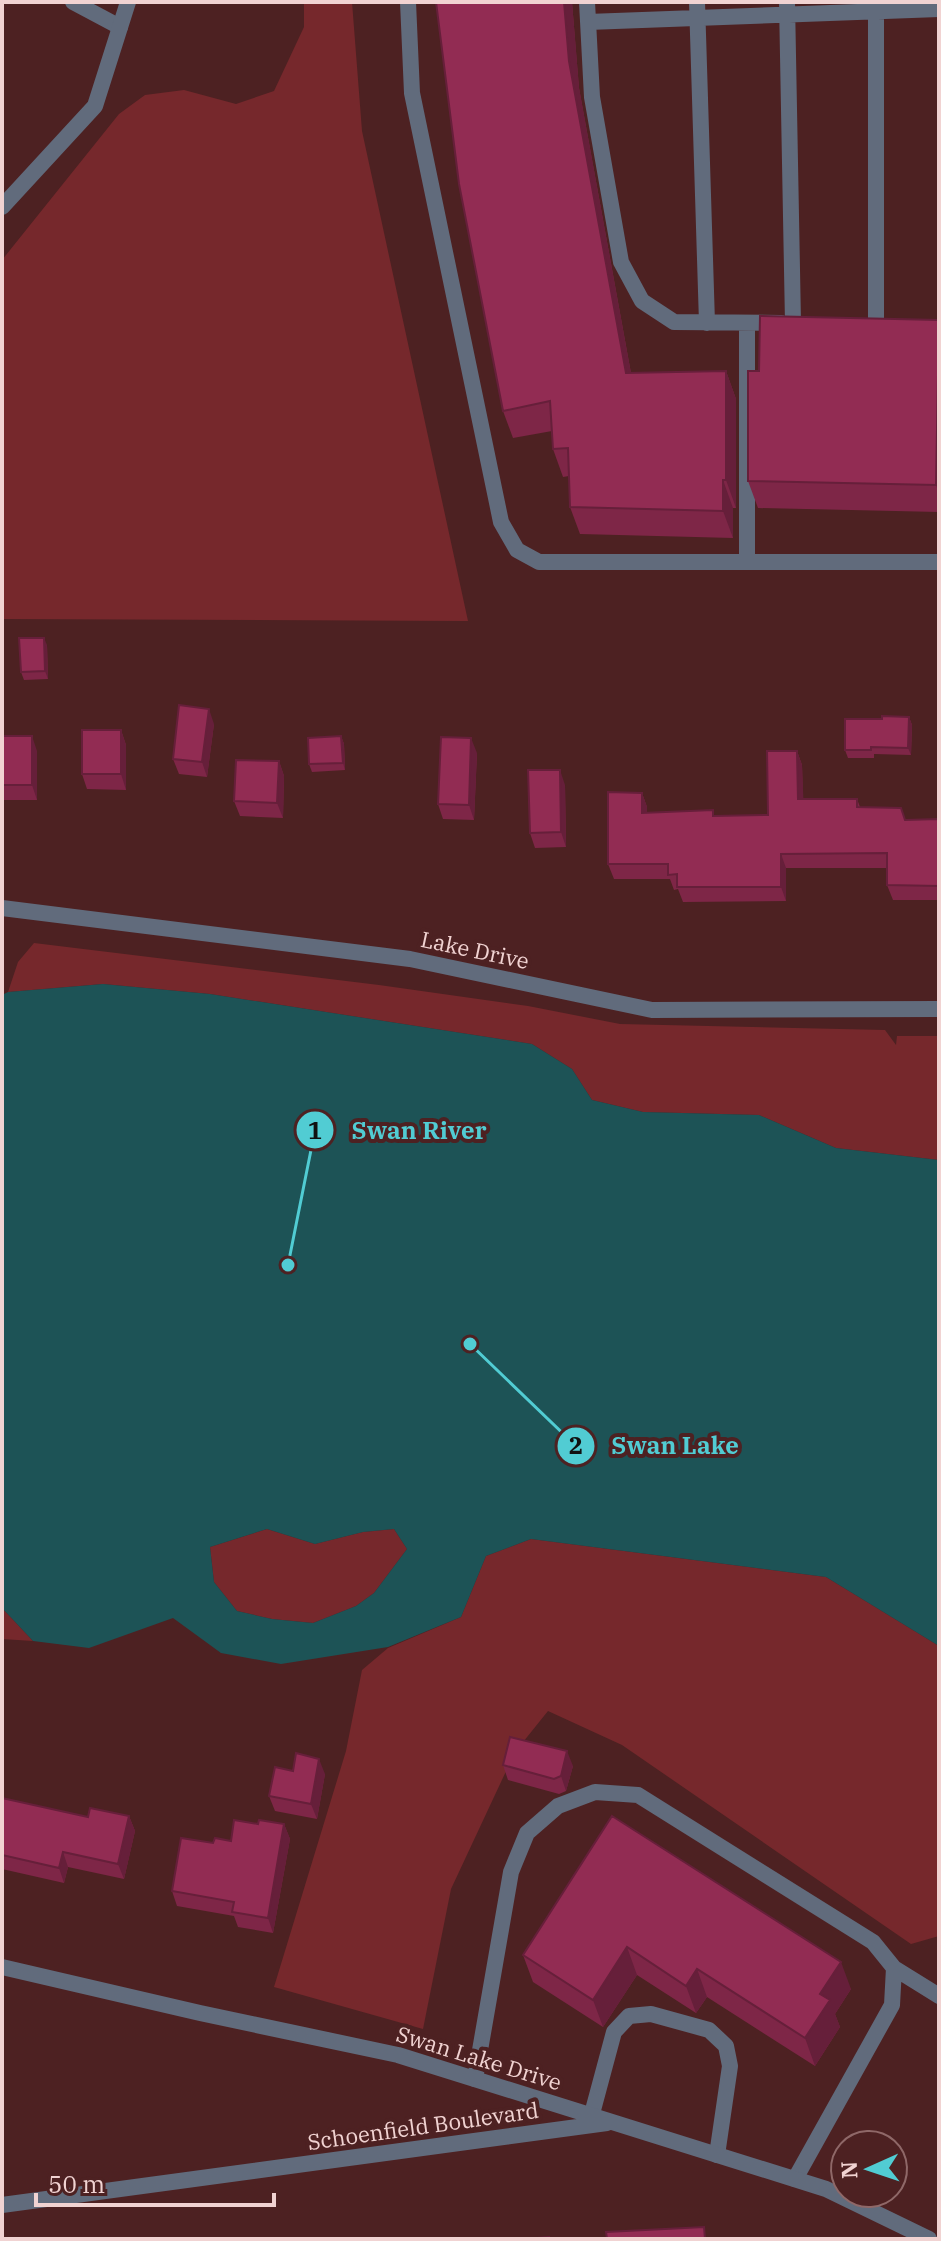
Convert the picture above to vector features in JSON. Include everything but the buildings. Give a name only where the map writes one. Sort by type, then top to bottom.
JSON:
[{"type":"street","points":[[73,2],[120,27]]},
{"type":"street","points":[[2,207],[95,106],[128,2]]},
{"type":"street","points":[[408,2],[412,93],[501,522],[517,550],[539,562],[939,562]]},
{"type":"street","points":[[587,2],[592,97],[621,262],[642,301],[674,322],[707,323],[800,324],[787,8]]},
{"type":"street","points":[[876,7],[877,324]]},
{"type":"street","points":[[588,22],[698,10],[939,9]]},
{"type":"street","points":[[698,10],[707,323]]},
{"type":"street","points":[[747,323],[747,562]]},
{"type":"street","name":"Lake Drive","points":[[2,908],[410,959],[652,1010],[939,1009]]},
{"type":"street","points":[[475,2079],[511,1872],[527,1833],[558,1806],[595,1792],[638,1795],[664,1810],[873,1942],[894,1968],[939,1996]]},
{"type":"street","name":"Swan Lake Drive","points":[[2,1967],[398,2055],[590,2120]]},
{"type":"street","points":[[795,2179],[892,2005],[894,1968]]},
{"type":"street","points":[[590,2120],[614,2032],[629,2016],[651,2014],[709,2030],[726,2046],[730,2066],[717,2155],[826,2189],[929,2239]]},
{"type":"street","name":"Schoenfield Boulevard","points":[[2,2205],[590,2120],[613,2122],[717,2155]]},
{"type":"shaded area","points":[[304,2],[352,2],[362,131],[468,621],[2,619],[2,260],[119,114],[145,95],[184,90],[236,104],[274,91],[304,27]]},
{"type":"shaded area","points":[[34,943],[379,985],[528,1006],[620,1024],[885,1030],[896,1045],[897,1036],[939,1036],[939,1160],[836,1148],[759,1115],[643,1112],[592,1100],[572,1069],[532,1044],[210,994],[103,984],[8,992],[18,962]]},
{"type":"shaded area","points":[[267,1529],[315,1544],[363,1532],[394,1529],[407,1549],[374,1593],[356,1606],[313,1623],[272,1619],[237,1611],[214,1582],[210,1547]]},
{"type":"shaded area","points":[[531,1539],[826,1577],[939,1646],[939,1936],[911,1944],[622,1745],[548,1711],[515,1752],[451,1889],[423,2029],[274,1987],[346,1751],[362,1670],[388,1648],[461,1617],[486,1556]]},
{"type":"shaded area","points":[[2,1608],[33,1641],[2,1639]]},
{"type":"water","points":[[103,984],[210,994],[532,1044],[572,1069],[592,1100],[643,1112],[759,1115],[836,1148],[939,1160],[939,1646],[826,1577],[531,1539],[486,1556],[461,1617],[388,1647],[281,1664],[221,1653],[173,1618],[89,1648],[33,1641],[2,1608],[2,995]],"holes":[[[267,1529],[315,1544],[363,1532],[394,1529],[407,1549],[374,1593],[356,1606],[313,1623],[272,1619],[237,1611],[214,1582],[210,1547]]]},
{"type":"place","name":"Swan River","points":[[288,1265]]},
{"type":"place","name":"Swan Lake","points":[[470,1344]]}]
